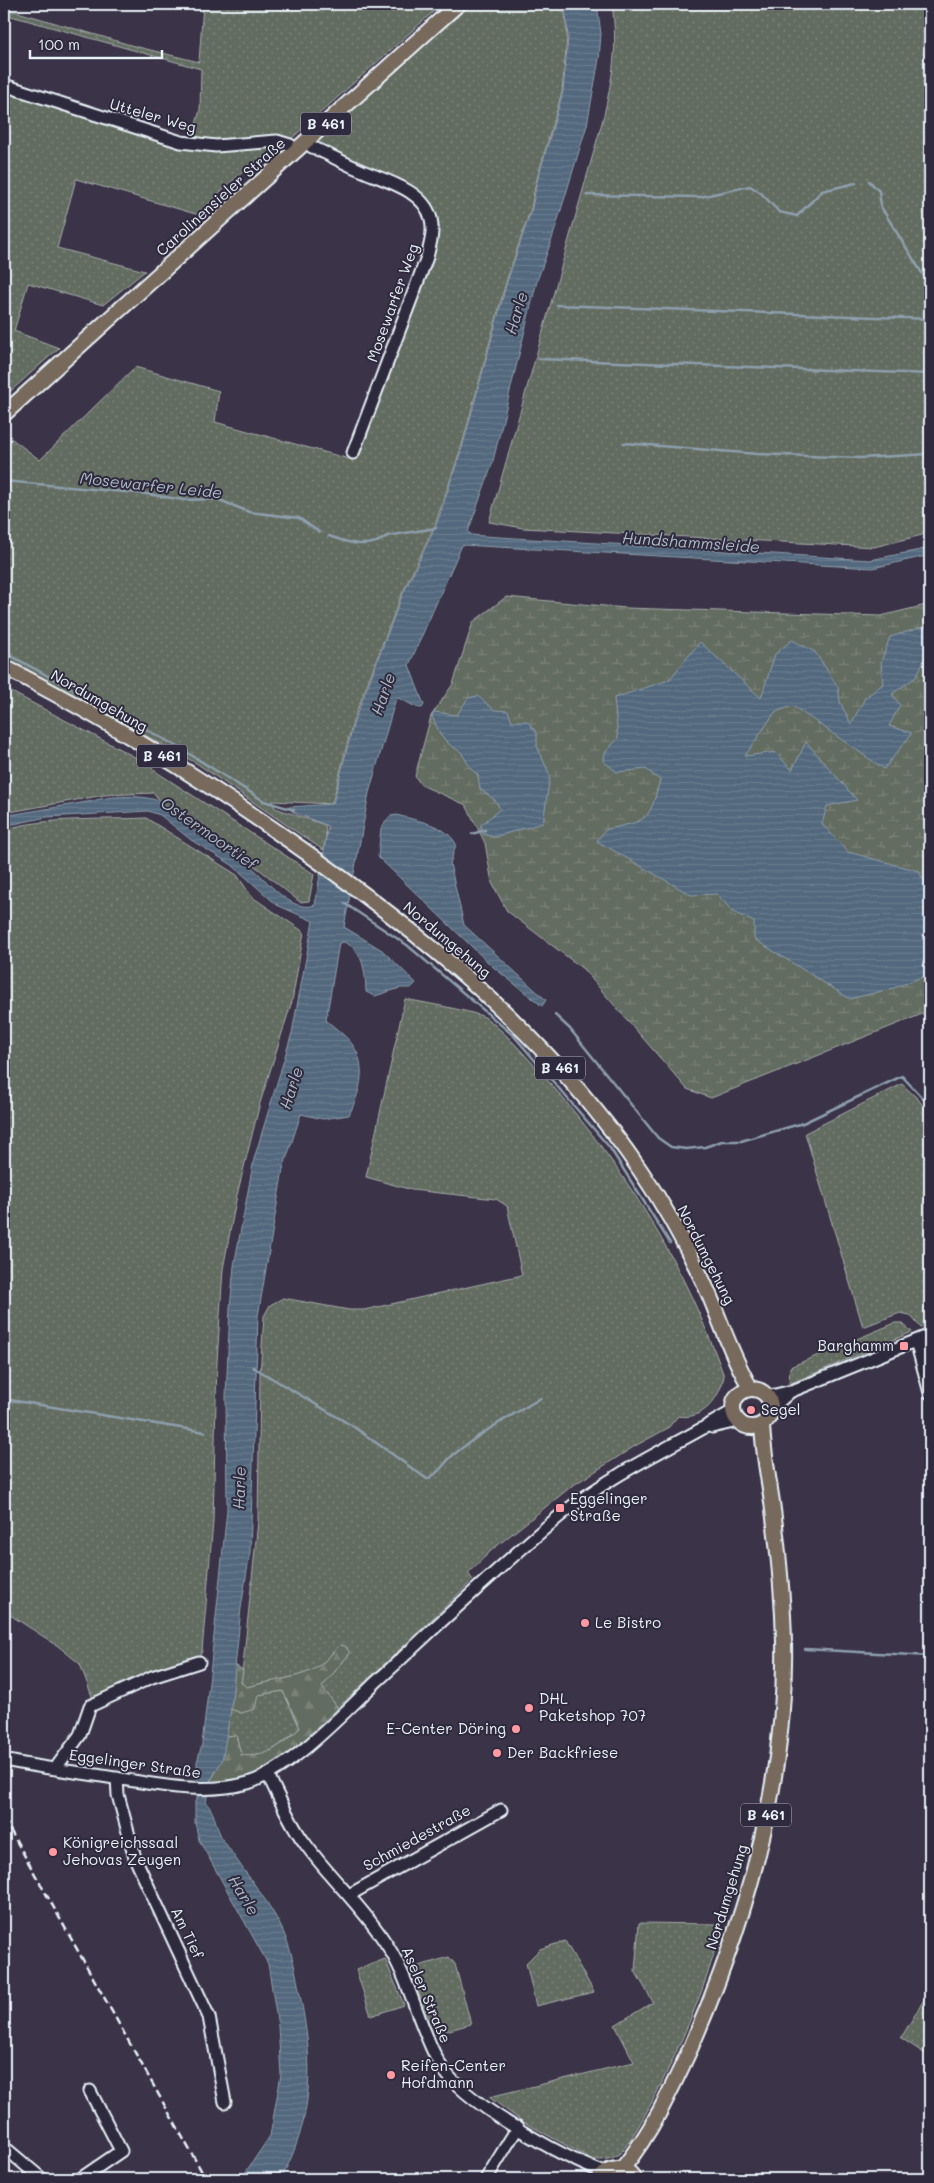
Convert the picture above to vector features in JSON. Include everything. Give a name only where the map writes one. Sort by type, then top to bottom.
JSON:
[{"type":"main road","name":"Carolinensieler Straße","points":[[4,414],[458,4]]},
{"type":"main road","name":"Nordumgehung","points":[[4,667],[160,755],[314,857],[359,890],[494,1001],[532,1038],[588,1100],[641,1171],[670,1219],[708,1292],[738,1367],[745,1392]]},
{"type":"main road","points":[[757,1390],[769,1403],[767,1420],[757,1426],[735,1416],[735,1398],[745,1392],[757,1390]]},
{"type":"main road","name":"Nordumgehung","points":[[600,2177],[610,2170],[630,2174],[639,2149],[680,2070],[724,1962],[746,1897],[771,1790],[780,1722],[784,1644],[781,1576],[770,1493],[757,1426]]},
{"type":"street","name":"Utteler Weg","points":[[4,85],[181,142],[216,146],[277,141],[290,145],[296,151]]},
{"type":"street","name":"Mosewarfer Weg","points":[[307,141],[312,147],[396,184],[414,195],[431,217],[433,229],[427,258],[353,453]]},
{"type":"street","points":[[769,1403],[792,1391],[930,1335]]},
{"type":"street","points":[[916,1341],[930,1393]]},
{"type":"street","name":"Eggelinger Straße","points":[[4,1760],[187,1788],[213,1789],[235,1786],[268,1775],[286,1763],[351,1706],[488,1577],[565,1512],[620,1474],[707,1427],[735,1416]]},
{"type":"street","points":[[55,1769],[80,1734],[90,1706],[152,1677],[199,1662]]},
{"type":"street","name":"Aseler Straße","points":[[268,1775],[303,1841],[382,1937],[399,1965],[438,2062],[445,2073],[470,2097],[600,2177]]},
{"type":"street","name":"Am Tief","points":[[117,1778],[118,1795],[135,1858],[209,2017],[225,2102]]},
{"type":"street","name":"Schmiedestraße","points":[[349,1895],[501,1810]]},
{"type":"street","points":[[80,2179],[121,2151],[90,2091]]},
{"type":"street","points":[[486,2179],[518,2127]]},
{"type":"street","points":[[4,2147],[42,2179]]},
{"type":"green space","points":[[203,4],[442,4],[291,139],[272,136],[215,141],[193,135],[200,110],[201,69],[4,14],[4,8],[134,46],[199,62]]},
{"type":"green space","points":[[472,4],[564,4],[567,37],[562,92],[536,182],[531,208],[506,282],[462,445],[435,525],[401,596],[353,721],[332,804],[272,801],[275,808],[325,825],[326,839],[323,850],[196,763],[4,658],[4,433],[40,460],[135,367],[219,391],[215,422],[353,460],[429,261],[434,217],[416,192],[312,143]]},
{"type":"green space","points":[[612,4],[930,4],[930,533],[874,547],[523,528],[489,522],[603,119],[614,62],[615,34]]},
{"type":"green space","points":[[4,90],[181,145],[283,146],[271,152],[238,176],[199,215],[76,179],[57,248],[145,271],[103,305],[28,283],[14,331],[59,348],[4,397]]},
{"type":"green space","points":[[506,597],[626,608],[881,616],[930,604],[930,1011],[711,1098],[687,1089],[583,969],[507,911],[492,883],[485,843],[466,805],[421,785],[415,776],[431,716],[453,684],[473,622]]},
{"type":"green space","points":[[4,688],[146,763],[158,773],[314,874],[309,901],[300,902],[245,859],[184,821],[162,803],[154,793],[104,795],[4,813]]},
{"type":"green space","points":[[146,818],[237,875],[252,897],[304,932],[292,1001],[260,1103],[237,1195],[223,1269],[217,1361],[213,1522],[202,1651],[198,1658],[93,1699],[80,1664],[58,1646],[4,1611],[4,830],[55,821]]},
{"type":"green space","points":[[405,999],[461,1010],[486,1018],[511,1040],[550,1083],[604,1151],[651,1221],[691,1296],[724,1376],[719,1392],[709,1406],[695,1415],[687,1417],[678,1416],[668,1428],[635,1446],[572,1486],[493,1549],[468,1573],[473,1580],[338,1708],[322,1687],[350,1653],[345,1646],[340,1645],[318,1667],[303,1674],[247,1687],[241,1684],[258,1521],[260,1374],[264,1316],[270,1305],[283,1298],[349,1310],[364,1310],[522,1275],[507,1206],[496,1199],[412,1190],[366,1177]]},
{"type":"green space","points":[[902,1084],[918,1099],[930,1115],[930,1324],[921,1328],[910,1315],[900,1313],[863,1327],[805,1133]]},
{"type":"green space","points":[[895,1323],[902,1323],[912,1332],[789,1384],[790,1367]]},
{"type":"green space","points":[[340,1645],[345,1646],[350,1653],[322,1687],[338,1708],[288,1755],[258,1775],[209,1783],[216,1772],[226,1736],[236,1735],[241,1755],[250,1756],[266,1753],[280,1745],[300,1728],[283,1691],[258,1695],[255,1709],[241,1713],[231,1709],[235,1665],[243,1670],[241,1683],[247,1687],[294,1677],[311,1671],[321,1665]]},
{"type":"green space","points":[[283,1691],[300,1728],[273,1749],[259,1755],[241,1755],[236,1735],[226,1736],[231,1709],[241,1713],[258,1695]]},
{"type":"green space","points":[[639,1923],[719,1924],[716,1944],[696,2005],[649,2107],[619,2154],[608,2159],[591,2159],[520,2120],[489,2097],[634,2062],[615,2025],[653,2002],[635,1971]]},
{"type":"green space","points":[[565,1941],[594,1992],[536,2006],[526,1963],[540,1949]]},
{"type":"green space","points":[[449,1957],[455,1964],[471,2024],[435,2034],[409,1969]]},
{"type":"green space","points":[[385,1959],[404,2005],[371,2016],[356,1970]]},
{"type":"green space","points":[[930,1984],[930,2057],[901,2038],[928,1993]]},
{"type":"water","name":"Harle","points":[[565,4],[597,4],[601,34],[599,59],[587,125],[553,236],[537,281],[492,465],[468,532],[472,535],[483,536],[870,560],[930,548],[930,555],[873,568],[462,545],[409,665],[424,705],[422,708],[418,708],[396,698],[369,793],[344,927],[382,950],[416,983],[411,988],[400,988],[375,996],[366,992],[364,969],[359,956],[351,946],[344,942],[339,943],[326,1020],[348,1040],[358,1055],[361,1064],[359,1090],[349,1115],[323,1119],[301,1114],[283,1169],[258,1316],[250,1552],[241,1608],[231,1709],[222,1761],[209,1783],[206,1803],[213,1814],[222,1838],[271,1908],[285,1937],[291,1953],[305,2020],[309,2067],[308,2089],[300,2134],[281,2179],[241,2179],[270,2136],[281,2075],[278,2026],[268,1964],[199,1840],[195,1823],[197,1762],[202,1744],[227,1510],[226,1396],[234,1266],[254,1159],[292,1033],[313,921],[277,905],[232,865],[191,840],[160,815],[148,811],[47,817],[4,826],[4,816],[108,798],[137,797],[154,799],[167,807],[194,830],[250,866],[288,900],[297,905],[315,905],[328,826],[293,812],[289,807],[333,804],[354,722],[402,596],[436,526],[463,445],[507,282],[532,208],[537,182],[563,92],[568,37]]},
{"type":"water","points":[[930,625],[930,659],[925,658],[916,677],[892,694],[900,705],[889,726],[912,733],[884,769],[793,706],[775,712],[745,756],[775,752],[792,770],[806,742],[857,800],[827,806],[822,824],[848,852],[919,871],[930,894],[930,974],[894,988],[850,999],[754,939],[754,922],[733,912],[717,894],[691,895],[597,841],[605,830],[630,824],[644,818],[649,813],[660,780],[646,769],[617,772],[604,762],[605,753],[618,738],[614,698],[669,680],[700,642],[761,698],[775,654],[792,640],[815,652],[838,687],[840,702],[851,724],[865,698],[883,684],[881,662],[890,637]]},
{"type":"water","points":[[478,696],[494,710],[508,711],[512,721],[527,721],[537,733],[537,746],[550,776],[543,823],[494,837],[483,834],[481,825],[500,809],[495,800],[480,789],[478,775],[471,769],[461,752],[441,736],[432,716],[434,712],[457,715],[468,698]]},
{"type":"water","points":[[397,815],[430,824],[451,837],[456,844],[450,864],[464,925],[546,1000],[542,1006],[492,966],[378,857],[381,828],[390,816]]},
{"type":"waterway","points":[[869,181],[879,191],[881,207],[930,286]]},
{"type":"waterway","points":[[586,195],[700,197],[750,186],[761,193],[779,212],[797,216],[822,191],[856,183]]},
{"type":"waterway","points":[[557,305],[930,319]]},
{"type":"waterway","points":[[539,359],[930,374]]},
{"type":"waterway","points":[[624,443],[757,454],[860,458],[930,454]]},
{"type":"waterway","name":"Mosewarfer Leide","points":[[4,481],[147,494],[184,500],[217,499],[249,512],[299,518],[319,532]]},
{"type":"waterway","name":"Mosewarfer Leide","points":[[329,536],[351,543],[366,544],[373,543],[387,536],[436,528]]},
{"type":"waterway","points":[[4,652],[180,748],[264,801],[294,810]]},
{"type":"waterway","points":[[472,834],[485,830]]},
{"type":"waterway","points":[[344,903],[407,945],[514,1036],[610,1148],[670,1243]]},
{"type":"waterway","points":[[555,1015],[570,1029],[658,1138],[671,1147],[686,1149],[705,1147],[722,1141],[741,1141],[803,1123],[902,1076],[927,1103],[930,1110]]},
{"type":"waterway","points":[[253,1367],[354,1427],[427,1479],[473,1440],[541,1398]]},
{"type":"waterway","points":[[4,1399],[205,1432]]},
{"type":"waterway","points":[[805,1649],[930,1656]]},
{"type":"railway","points":[[4,1819],[206,2179]]},
{"type":"place","name":"Barghamm","points":[[904,1346]]},
{"type":"place","name":"Segel","points":[[751,1410]]},
{"type":"place","name":"Eggelinger Straße","points":[[560,1508]]},
{"type":"place","name":"Le Bistro","points":[[585,1623]]},
{"type":"place","name":"DHL Paketshop 707","points":[[529,1708]]},
{"type":"place","name":"E-Center Döring","points":[[516,1729]]},
{"type":"place","name":"Der Backfriese","points":[[497,1753]]},
{"type":"place","name":"Königreichssaal Jehovas Zeugen","points":[[53,1852]]},
{"type":"place","name":"Reifen-Center Hofdmann","points":[[391,2075]]},
{"type":"water label","name":"Hundshammsleide","points":[[691,542]]},
{"type":"water label","name":"Ostermoortief","points":[[209,833]]}]
